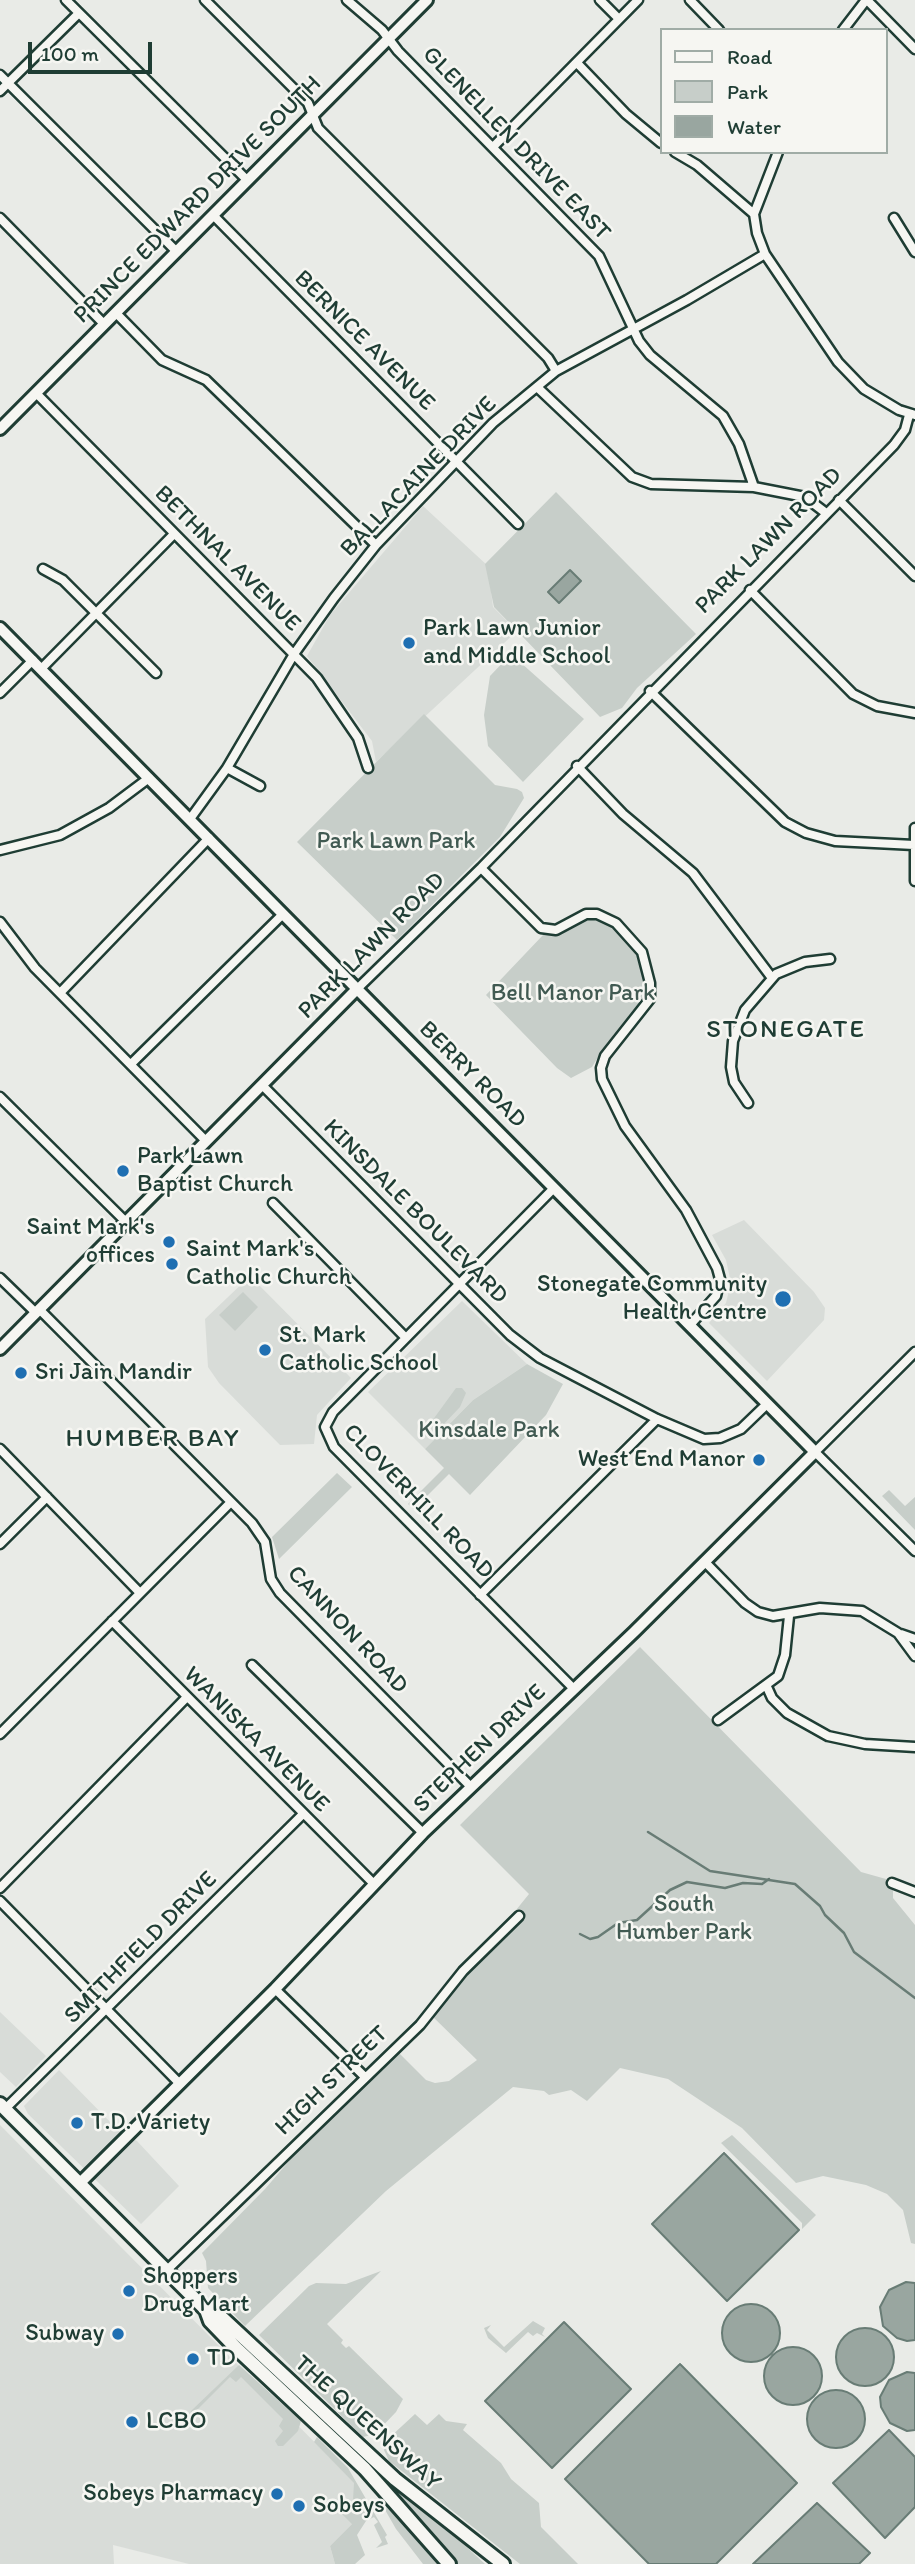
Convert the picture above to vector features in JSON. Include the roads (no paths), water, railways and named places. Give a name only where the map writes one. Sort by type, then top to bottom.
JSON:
[{"type":"main road","name":"THE QUEENSWAY","points":[[3,2107],[206,2310],[210,2321],[236,2348],[365,2469],[449,2564]]},
{"type":"main road","name":"THE QUEENSWAY","points":[[206,2310],[218,2314],[403,2486],[503,2564]]},
{"type":"street","points":[[66,0],[247,180]]},
{"type":"street","points":[[205,0],[308,103],[318,128],[556,370]]},
{"type":"street","name":"GLENELLEN DRIVE EAST","points":[[347,0],[389,37],[398,51],[599,256],[632,330],[650,355],[723,416],[739,444],[754,487]]},
{"type":"street","name":"PRINCE EDWARD DRIVE SOUTH","points":[[0,429],[426,0]]},
{"type":"street","points":[[600,0],[619,19]]},
{"type":"street","points":[[494,146],[578,64],[638,0]]},
{"type":"street","points":[[690,0],[717,28]]},
{"type":"street","points":[[845,28],[866,0],[915,49]]},
{"type":"street","points":[[0,90],[79,13]]},
{"type":"street","points":[[578,64],[626,114],[660,142]]},
{"type":"street","points":[[0,75],[177,252]]},
{"type":"street","points":[[678,154],[697,165],[754,214]]},
{"type":"street","points":[[777,154],[754,214],[757,233],[765,254],[838,362],[864,389],[912,415]]},
{"type":"street","name":"BERNICE AVENUE","points":[[212,215],[519,524]]},
{"type":"street","points":[[0,218],[104,324]]},
{"type":"street","points":[[894,218],[902,235],[915,252]]},
{"type":"street","name":"BALLACAINE DRIVE","points":[[190,819],[227,768],[294,654],[376,545],[493,423],[556,370],[765,254]]},
{"type":"street","points":[[116,313],[162,360],[206,380],[376,545]]},
{"type":"street","points":[[537,387],[632,477],[651,484],[754,487],[805,497],[826,513]]},
{"type":"street","name":"BETHNAL AVENUE","points":[[36,393],[317,678],[342,711],[362,745],[368,768]]},
{"type":"street","name":"PARK LAWN ROAD","points":[[0,1349],[356,990],[481,868],[577,766],[899,438],[912,415]]},
{"type":"street","points":[[839,500],[915,576]]},
{"type":"street","points":[[41,669],[174,534]]},
{"type":"street","points":[[43,569],[59,577],[156,673]]},
{"type":"street","points":[[750,590],[853,694],[877,706],[915,713]]},
{"type":"street","name":"BERRY ROAD","points":[[0,628],[356,990],[915,1550]]},
{"type":"street","points":[[0,693],[33,660]]},
{"type":"street","points":[[650,691],[785,822],[806,833],[835,841],[914,845]]},
{"type":"street","points":[[577,766],[623,814],[693,873],[772,978]]},
{"type":"street","points":[[227,768],[260,786]]},
{"type":"street","points":[[0,850],[60,835],[109,808],[149,778]]},
{"type":"street","points":[[915,828],[915,881]]},
{"type":"street","points":[[60,993],[209,838]]},
{"type":"street","points":[[481,868],[541,928],[550,930],[586,914],[604,915],[628,934],[642,952],[650,983],[650,999],[605,1056],[601,1068],[602,1079],[625,1126],[686,1210],[717,1268],[720,1279],[716,1296],[690,1325]]},
{"type":"street","points":[[131,1064],[283,914]]},
{"type":"street","points":[[0,922],[20,953],[206,1140]]},
{"type":"street","points":[[748,1103],[734,1082],[731,1067],[733,1041],[744,1010],[772,978],[787,968],[830,959]]},
{"type":"street","name":"KINSDALE BOULEVARD","points":[[262,1085],[527,1350],[657,1419],[704,1439],[720,1438],[741,1429],[767,1404]]},
{"type":"street","points":[[0,1097],[126,1222]]},
{"type":"street","name":"CLOVERHILL ROAD","points":[[554,1188],[333,1412],[326,1423],[326,1432],[334,1447],[573,1688]]},
{"type":"street","points":[[273,1203],[406,1338]]},
{"type":"street","name":"CANNON ROAD","points":[[0,1278],[231,1502],[263,1537],[271,1579],[280,1593],[471,1787]]},
{"type":"street","name":"STEPHEN DRIVE","points":[[80,2182],[275,1989],[423,1833],[705,1562],[915,1352]]},
{"type":"street","points":[[480,1595],[657,1419]]},
{"type":"street","points":[[0,1449],[140,1593]]},
{"type":"street","points":[[0,1544],[47,1497]]},
{"type":"street","points":[[0,1734],[231,1502]]},
{"type":"street","points":[[705,1562],[752,1609],[765,1615],[789,1616],[820,1608],[850,1608],[874,1616],[898,1633],[915,1639]]},
{"type":"street","points":[[718,1720],[767,1687],[782,1671],[789,1616]]},
{"type":"street","name":"WANISKA AVENUE","points":[[112,1621],[374,1884]]},
{"type":"street","points":[[898,1633],[915,1656]]},
{"type":"street","points":[[253,1665],[423,1833]]},
{"type":"street","points":[[767,1687],[772,1698],[787,1713],[828,1736],[865,1744],[915,1747]]},
{"type":"street","points":[[0,1888],[186,1698]]},
{"type":"street","name":"SMITHFIELD DRIVE","points":[[3,2107],[107,2009],[303,1814]]},
{"type":"street","points":[[892,1883],[915,1892]]},
{"type":"street","points":[[0,1901],[180,2084]]},
{"type":"street","name":"HIGH STREET","points":[[167,2270],[364,2076],[420,2025],[463,1971],[519,1916]]},
{"type":"street","points":[[275,1989],[364,2076]]},
{"type":"water","points":[[570,570],[581,581],[559,603],[548,592]]},
{"type":"water","points":[[724,2153],[799,2230],[727,2301],[652,2224]]},
{"type":"water","points":[[906,2282],[915,2283],[915,2340],[907,2341],[897,2338],[883,2326],[880,2307],[889,2290]]},
{"type":"water","points":[[745,2304],[757,2304],[772,2312],[780,2327],[780,2339],[772,2354],[757,2362],[745,2362],[730,2354],[722,2339],[722,2327],[730,2312]]},
{"type":"water","points":[[564,2322],[631,2389],[552,2468],[485,2401]]},
{"type":"water","points":[[859,2328],[871,2328],[886,2336],[894,2351],[894,2363],[886,2378],[871,2386],[859,2386],[844,2378],[836,2363],[836,2351],[844,2336]]},
{"type":"water","points":[[787,2347],[799,2347],[814,2355],[822,2370],[822,2382],[814,2397],[799,2405],[787,2405],[772,2397],[764,2382],[764,2370],[772,2355]]},
{"type":"water","points":[[680,2364],[797,2483],[716,2564],[649,2564],[565,2479]]},
{"type":"water","points":[[907,2372],[915,2373],[915,2430],[907,2431],[890,2423],[881,2407],[880,2397],[889,2380]]},
{"type":"water","points":[[830,2390],[842,2390],[857,2398],[865,2413],[865,2425],[857,2440],[842,2448],[830,2448],[815,2440],[807,2425],[807,2413],[815,2398]]},
{"type":"water","points":[[889,2430],[915,2457],[915,2507],[885,2538],[833,2483]]},
{"type":"water","points":[[817,2503],[870,2553],[859,2564],[753,2564]]},
{"type":"waterway","points":[[648,1832],[710,1871],[795,1884],[820,1906],[825,1915],[844,1933],[854,1952],[915,1998]]},
{"type":"waterway","points":[[580,1934],[590,1939],[598,1937],[618,1923],[637,1920],[670,1890],[687,1882],[725,1888],[743,1883],[762,1884],[769,1879]]},
{"type":"place","name":"Park Lawn Junior and Middle School","points":[[409,643]]},
{"type":"place","name":"Park Lawn Baptist Church","points":[[123,1171]]},
{"type":"place","name":"Saint Mark's offices","points":[[169,1242]]},
{"type":"place","name":"Saint Mark's Catholic Church","points":[[172,1264]]},
{"type":"place","name":"Stonegate Community Health Centre","points":[[783,1299]]},
{"type":"place","name":"St. Mark Catholic School","points":[[265,1350]]},
{"type":"place","name":"Sri Jain Mandir","points":[[21,1373]]},
{"type":"place","name":"West End Manor","points":[[759,1460]]},
{"type":"place","name":"T.D. Variety","points":[[77,2123]]},
{"type":"place","name":"Shoppers Drug Mart","points":[[129,2291]]},
{"type":"place","name":"Subway","points":[[118,2334]]},
{"type":"place","name":"TD","points":[[193,2359]]},
{"type":"place","name":"LCBO","points":[[132,2422]]},
{"type":"place","name":"Sobeys Pharmacy","points":[[277,2494]]},
{"type":"place","name":"Sobeys","points":[[299,2506]]},
{"type":"district","name":"STONEGATE","points":[[786,1030]]},
{"type":"district","name":"HUMBER BAY","points":[[153,1439]]},
{"type":"park label","name":"Park Lawn Park","points":[[396,842]]},
{"type":"park label","name":"Bell Manor Park","points":[[573,994]]},
{"type":"park label","name":"Kinsdale Park","points":[[489,1431]]},
{"type":"park label","name":"South Humber Park","points":[[684,1919]]}]
